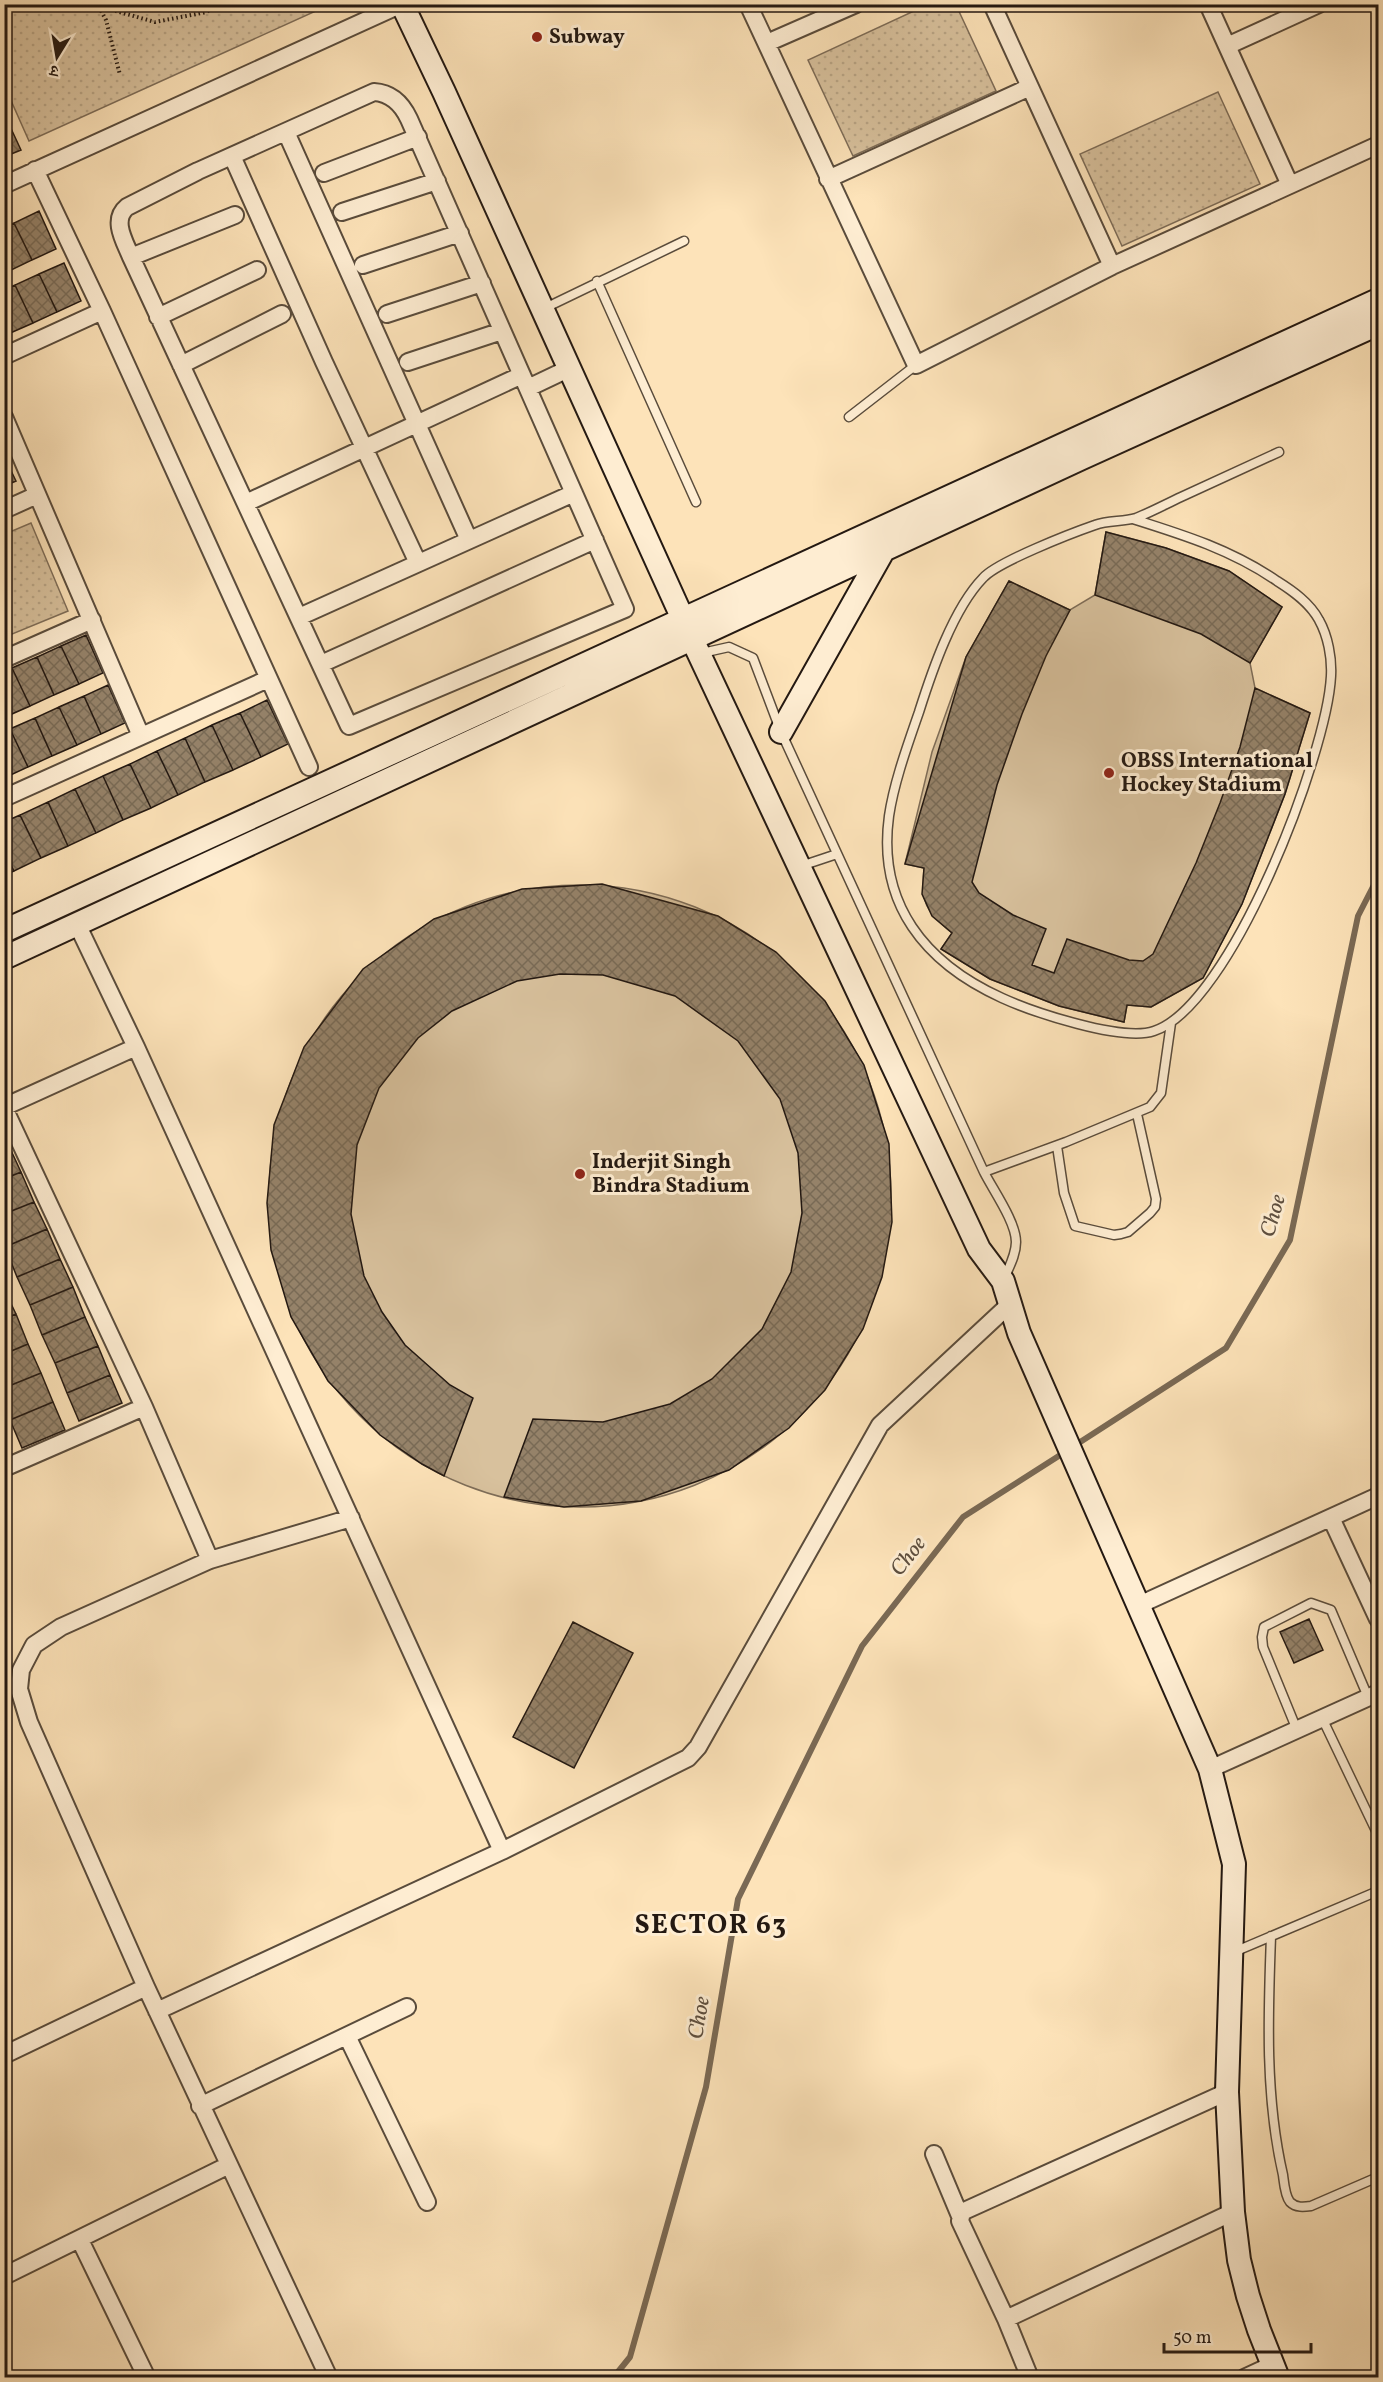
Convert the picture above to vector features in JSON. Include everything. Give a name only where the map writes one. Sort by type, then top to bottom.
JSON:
[{"type":"main road","points":[[402,4],[798,867],[980,1249],[1003,1281],[1019,1333],[1210,1769],[1234,1864],[1227,2092],[1233,2212],[1239,2260],[1248,2296],[1275,2371]]},
{"type":"main road","points":[[4,931],[691,638],[1378,300]]},
{"type":"main road","points":[[4,958],[691,638],[1378,324]]},
{"type":"main road","points":[[781,732],[883,551]]},
{"type":"street","points":[[4,184],[402,4]]},
{"type":"street","points":[[748,4],[916,365],[1112,266],[1378,145]]},
{"type":"street","points":[[767,43],[856,4]]},
{"type":"street","points":[[992,4],[1112,266]]},
{"type":"street","points":[[1208,4],[1290,185]]},
{"type":"street","points":[[1227,46],[1319,4]]},
{"type":"street","points":[[828,180],[1030,87]]},
{"type":"street","points":[[374,92],[383,92],[404,109],[626,609],[350,726],[130,257],[120,230],[121,213],[178,182],[286,132],[374,92]]},
{"type":"street","points":[[286,132],[469,540]]},
{"type":"street","points":[[324,173],[418,137]]},
{"type":"street","points":[[232,156],[418,563]]},
{"type":"street","points":[[35,170],[102,311],[309,767]]},
{"type":"street","points":[[342,212],[437,181]]},
{"type":"street","points":[[130,257],[235,215]]},
{"type":"street","points":[[363,265],[460,233]]},
{"type":"street","points":[[158,316],[257,270]]},
{"type":"street","points":[[387,314],[482,283]]},
{"type":"street","points":[[4,356],[102,311]]},
{"type":"street","points":[[181,365],[282,314]]},
{"type":"street","points":[[408,362],[502,331]]},
{"type":"street","points":[[246,503],[417,424],[525,382],[570,368]]},
{"type":"street","points":[[4,417],[141,736]]},
{"type":"street","points":[[299,617],[574,493]]},
{"type":"street","points":[[4,510],[37,495]]},
{"type":"street","points":[[321,664],[595,540]]},
{"type":"street","points":[[4,659],[92,620]]},
{"type":"street","points":[[4,798],[268,679]]},
{"type":"street","points":[[77,924],[136,1047],[502,1851]]},
{"type":"street","points":[[136,1047],[4,1107],[144,1407],[210,1560]]},
{"type":"street","points":[[157,2011],[502,1851],[677,1765],[698,1747],[880,1425],[1010,1304]]},
{"type":"street","points":[[4,1468],[144,1407]]},
{"type":"street","points":[[1138,1605],[1378,1496]]},
{"type":"street","points":[[329,2378],[146,1987],[29,1722],[19,1689],[21,1670],[34,1645],[61,1627],[210,1560],[351,1518]]},
{"type":"street","points":[[1331,1518],[1378,1619]]},
{"type":"street","points":[[1210,1769],[1373,1695]]},
{"type":"street","points":[[4,2055],[146,1987]]},
{"type":"street","points":[[200,2106],[407,2007]]},
{"type":"street","points":[[347,2036],[427,2202]]},
{"type":"street","points":[[960,2216],[966,2209],[1227,2092]]},
{"type":"street","points":[[933,2154],[1030,2378]]},
{"type":"street","points":[[4,2276],[229,2165]]},
{"type":"street","points":[[1006,2319],[1233,2212]]},
{"type":"street","points":[[80,2240],[147,2378]]},
{"type":"street","points":[[1244,2378],[1275,2371]]},
{"type":"lane","points":[[543,309],[684,240]]},
{"type":"lane","points":[[597,281],[696,502]]},
{"type":"lane","points":[[849,417],[916,365]]},
{"type":"lane","points":[[1133,519],[1200,540],[1252,563],[1299,596],[1319,619],[1330,654],[1331,675],[1322,732],[1286,839],[1257,900],[1216,974],[1186,1013],[1153,1032],[1128,1034],[1067,1020],[1021,1006],[980,988],[947,966],[916,936],[893,890],[887,850],[889,814],[931,674],[960,610],[984,576],[1007,562],[1099,523],[1133,519],[1279,452]]},
{"type":"lane","points":[[691,638],[729,647],[753,658],[781,732],[984,1172],[1013,1228],[1016,1241],[1014,1256],[1003,1281]]},
{"type":"lane","points":[[798,867],[837,854]]},
{"type":"lane","points":[[984,1172],[1057,1146],[1150,1107],[1161,1093],[1171,1023]]},
{"type":"lane","points":[[1057,1146],[1064,1193],[1075,1226],[1114,1235],[1128,1232],[1155,1207],[1156,1199],[1137,1114]]},
{"type":"lane","points":[[1297,1730],[1263,1647],[1262,1637],[1264,1627],[1311,1603],[1331,1610],[1373,1695]]},
{"type":"lane","points":[[1322,1718],[1378,1835]]},
{"type":"lane","points":[[1231,1953],[1378,1891]]},
{"type":"lane","points":[[1271,1936],[1268,2067],[1278,2154],[1288,2200],[1294,2205],[1311,2206],[1378,2177]]},
{"type":"path","points":[[98,5],[155,22],[207,12],[216,4]]},
{"type":"path","points":[[98,5],[106,20],[120,75]]},
{"type":"shaded area","points":[[329,4],[29,141],[5,87],[4,5]]},
{"type":"shaded area","points":[[929,4],[956,5],[996,91],[853,156],[808,60]]},
{"type":"shaded area","points":[[1218,92],[1260,184],[1122,246],[1080,154]]},
{"type":"shaded area","points":[[31,523],[68,611],[5,637],[5,534]]},
{"type":"shaded area","name":"OBSS International Hockey Stadium","points":[[1106,532],[1166,548],[1229,571],[1282,607],[1250,663],[1255,688],[1310,713],[1285,794],[1242,904],[1203,978],[1151,1007],[1127,1005],[1124,1022],[1059,1006],[990,979],[941,949],[952,933],[930,912],[924,898],[924,868],[905,864],[932,752],[966,657],[1009,581],[1070,610],[1095,595]]},
{"type":"shaded area","name":"Inderjit Singh Bindra Stadium","points":[[580,885],[641,891],[699,909],[753,938],[800,976],[838,1023],[867,1077],[885,1135],[891,1196],[885,1257],[867,1315],[838,1369],[800,1416],[753,1454],[699,1483],[641,1501],[580,1507],[519,1501],[461,1483],[407,1454],[360,1416],[322,1369],[293,1315],[275,1257],[269,1196],[275,1135],[293,1077],[322,1023],[360,976],[407,938],[461,909],[519,891]]},
{"type":"building","points":[[8,122],[21,150],[4,157],[4,124]]},
{"type":"building","points":[[39,211],[56,249],[32,260],[14,223]]},
{"type":"building","points":[[14,223],[32,260],[7,272],[4,265],[4,227]]},
{"type":"building","points":[[64,263],[81,301],[57,312],[39,274]]},
{"type":"building","points":[[39,274],[57,312],[33,323],[15,285]]},
{"type":"building","points":[[15,285],[33,323],[8,334],[4,327],[4,290]]},
{"type":"building","points":[[4,456],[16,481],[4,486]]},
{"type":"building","points":[[1106,532],[1166,548],[1229,571],[1282,607],[1250,663],[1201,634],[1095,595]]},
{"type":"building","points":[[1009,581],[1070,610],[1046,656],[1022,714],[997,785],[972,882],[979,893],[1013,915],[1046,929],[1032,965],[1054,973],[1067,939],[1129,960],[1143,961],[1153,954],[1196,863],[1220,803],[1240,747],[1255,688],[1310,713],[1285,794],[1242,904],[1203,978],[1151,1007],[1127,1005],[1124,1022],[1059,1006],[990,979],[941,949],[952,933],[932,916],[922,894],[924,868],[905,864],[966,657]]},
{"type":"building","points":[[86,635],[103,673],[79,684],[61,646]]},
{"type":"building","points":[[61,646],[79,684],[54,695],[37,657]]},
{"type":"building","points":[[37,657],[54,695],[30,706],[12,668]]},
{"type":"building","points":[[12,668],[30,706],[5,717],[4,672]]},
{"type":"building","points":[[108,685],[125,723],[101,734],[84,696]]},
{"type":"building","points":[[84,696],[101,734],[77,745],[59,707]]},
{"type":"building","points":[[267,700],[288,744],[261,757],[240,713]]},
{"type":"building","points":[[59,707],[77,745],[52,756],[35,718]]},
{"type":"building","points":[[240,713],[261,757],[233,770],[212,725]]},
{"type":"building","points":[[35,718],[52,756],[28,767],[10,729]]},
{"type":"building","points":[[212,725],[233,770],[205,782],[185,738]]},
{"type":"building","points":[[10,729],[28,767],[4,778],[4,732]]},
{"type":"building","points":[[185,738],[205,782],[178,795],[157,751]]},
{"type":"building","points":[[157,751],[178,795],[151,808],[130,764]]},
{"type":"building","points":[[130,764],[151,808],[123,820],[103,776]]},
{"type":"building","points":[[103,776],[123,820],[96,833],[75,789]]},
{"type":"building","points":[[75,789],[96,833],[68,846],[48,802]]},
{"type":"building","points":[[48,802],[68,846],[41,858],[20,815]]},
{"type":"building","points":[[20,815],[41,858],[14,871],[4,852],[4,822]]},
{"type":"building","points":[[4,852],[14,871],[4,875]]},
{"type":"building","points":[[602,884],[718,916],[776,952],[825,1001],[864,1065],[889,1144],[892,1222],[882,1277],[863,1329],[825,1390],[789,1428],[729,1470],[641,1501],[564,1507],[504,1497],[533,1419],[603,1422],[670,1404],[712,1379],[762,1329],[791,1272],[802,1213],[798,1153],[780,1099],[738,1041],[675,996],[603,975],[560,974],[517,981],[452,1011],[418,1038],[379,1088],[357,1145],[351,1214],[364,1276],[382,1312],[405,1345],[450,1385],[473,1398],[444,1476],[380,1435],[328,1381],[291,1317],[271,1250],[267,1203],[274,1125],[304,1047],[363,969],[434,919],[522,889]]},
{"type":"building","points":[[8,1144],[21,1172],[4,1179],[4,1145]]},
{"type":"building","points":[[21,1172],[34,1202],[4,1214],[4,1179]]},
{"type":"building","points":[[34,1202],[47,1229],[5,1247],[4,1214]]},
{"type":"building","points":[[47,1229],[60,1259],[17,1277],[5,1247]]},
{"type":"building","points":[[60,1259],[73,1287],[30,1305],[17,1277]]},
{"type":"building","points":[[73,1287],[85,1317],[42,1335],[30,1305]]},
{"type":"building","points":[[4,1289],[16,1314],[4,1319]]},
{"type":"building","points":[[16,1314],[28,1344],[4,1354],[4,1319]]},
{"type":"building","points":[[85,1317],[98,1346],[55,1363],[42,1335]]},
{"type":"building","points":[[28,1344],[41,1373],[4,1388],[4,1354]]},
{"type":"building","points":[[98,1346],[110,1375],[67,1393],[55,1363]]},
{"type":"building","points":[[41,1373],[53,1402],[10,1420],[4,1406],[4,1388]]},
{"type":"building","points":[[110,1375],[122,1403],[79,1421],[67,1393]]},
{"type":"building","points":[[53,1402],[65,1430],[22,1448],[10,1420]]},
{"type":"building","points":[[1309,1619],[1323,1650],[1294,1663],[1280,1632]]},
{"type":"building","points":[[573,1622],[633,1653],[574,1768],[513,1737]]},
{"type":"waterway","name":"Choe","points":[[1074,1446],[1226,1348],[1290,1240],[1358,916],[1378,877]]},
{"type":"waterway","name":"Choe","points":[[613,2378],[630,2357],[706,2087],[738,1899],[862,1646],[963,1517],[1065,1452]]},
{"type":"place","name":"Subway","points":[[537,37]]},
{"type":"place","name":"OBSS International Hockey Stadium","points":[[1109,773]]},
{"type":"place","name":"Inderjit Singh Bindra Stadium","points":[[580,1174]]},
{"type":"district","name":"SECTOR 63","points":[[711,1926]]}]
